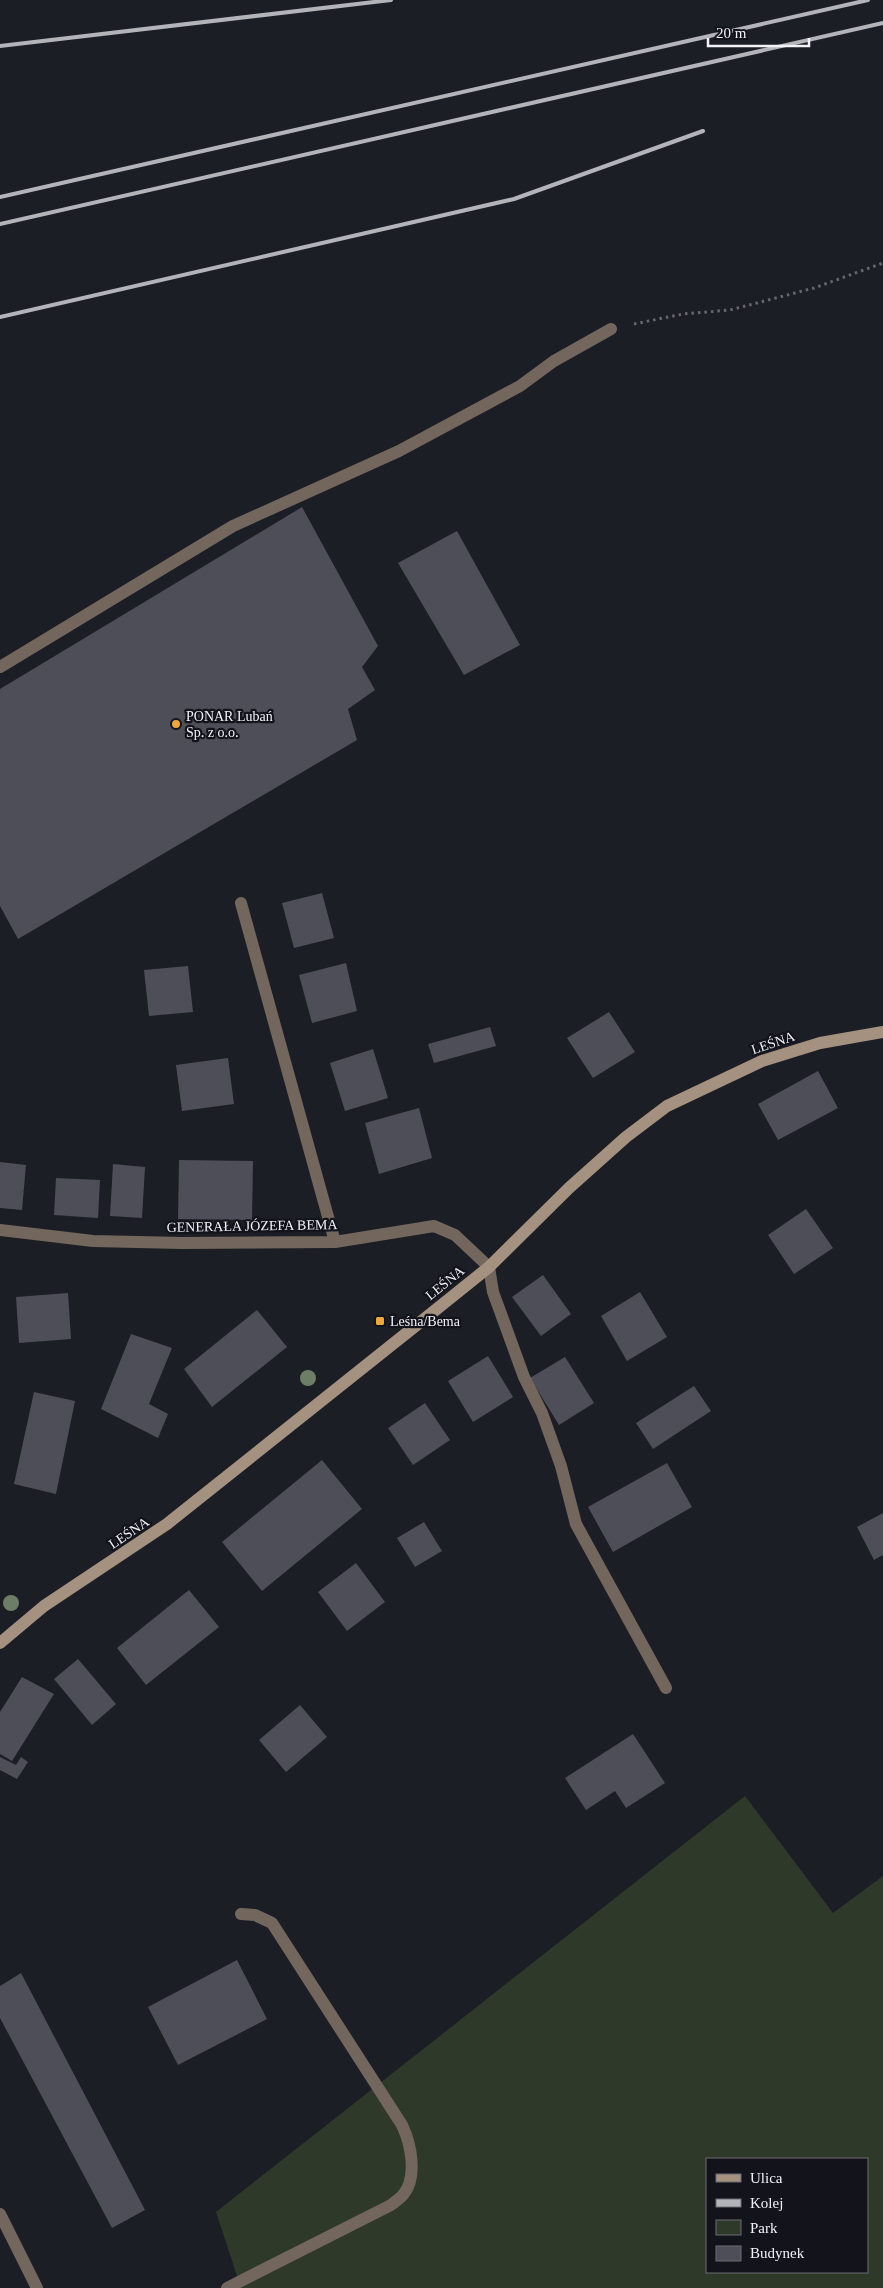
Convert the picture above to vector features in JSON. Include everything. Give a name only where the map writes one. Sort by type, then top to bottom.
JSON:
[{"type":"main road","name":"LEŚNA","points":[[0,1643],[44,1606],[174,1520],[489,1266],[626,1137],[667,1106],[762,1061],[820,1043],[883,1032]]},
{"type":"street","points":[[0,667],[233,526],[399,451],[520,386],[554,361],[611,329]]},
{"type":"street","points":[[241,903],[336,1242]]},
{"type":"street","name":"GENERAŁA JÓZEFA BEMA","points":[[0,1230],[93,1241],[182,1243],[336,1242],[434,1226],[455,1235],[489,1266]]},
{"type":"street","points":[[489,1266],[493,1292],[524,1377],[545,1422],[561,1466],[576,1524],[666,1688]]},
{"type":"street","points":[[228,2288],[391,2205],[404,2194],[410,2178],[412,2158],[409,2141],[402,2125],[272,1923],[255,1915],[242,1914]]},
{"type":"street","points":[[0,2214],[37,2288]]},
{"type":"path","points":[[611,329],[683,314],[730,310],[814,288],[883,263]]},
{"type":"green space","points":[[745,1796],[833,1913],[883,1876],[883,2288],[241,2288],[216,2212]]},
{"type":"building","name":"PONAR Lubań Sp. z o.o.","points":[[302,507],[378,646],[362,667],[375,690],[348,709],[357,740],[18,939],[0,906],[0,689]]},
{"type":"building","points":[[457,531],[520,645],[464,675],[398,563]]},
{"type":"building","points":[[322,893],[334,938],[294,948],[282,903]]},
{"type":"building","points":[[346,963],[357,1011],[312,1023],[299,975]]},
{"type":"building","points":[[188,966],[193,1012],[149,1016],[144,970]]},
{"type":"building","points":[[609,1012],[635,1052],[593,1078],[567,1038]]},
{"type":"building","points":[[490,1027],[496,1046],[434,1063],[428,1044]]},
{"type":"building","points":[[373,1049],[388,1098],[345,1111],[330,1063]]},
{"type":"building","points":[[228,1058],[234,1104],[182,1111],[176,1065]]},
{"type":"building","points":[[818,1071],[838,1108],[778,1140],[758,1104]]},
{"type":"building","points":[[419,1108],[432,1158],[379,1174],[365,1123]]},
{"type":"building","points":[[179,1160],[253,1161],[252,1220],[178,1219]]},
{"type":"building","points":[[0,1162],[26,1165],[22,1210],[0,1208]]},
{"type":"building","points":[[113,1164],[145,1167],[142,1218],[110,1216]]},
{"type":"building","points":[[56,1178],[100,1180],[98,1218],[54,1215]]},
{"type":"building","points":[[806,1209],[833,1248],[794,1274],[768,1235]]},
{"type":"building","points":[[543,1275],[571,1314],[541,1336],[512,1297]]},
{"type":"building","points":[[640,1292],[667,1337],[627,1361],[601,1316]]},
{"type":"building","points":[[68,1293],[71,1339],[19,1343],[16,1297]]},
{"type":"building","points":[[257,1310],[287,1347],[212,1407],[184,1369]]},
{"type":"building","points":[[131,1334],[172,1348],[149,1404],[168,1414],[158,1438],[101,1409]]},
{"type":"building","points":[[488,1356],[513,1397],[473,1422],[448,1381]]},
{"type":"building","points":[[565,1357],[594,1403],[559,1425],[530,1378]]},
{"type":"building","points":[[694,1386],[711,1411],[653,1449],[636,1423]]},
{"type":"building","points":[[34,1392],[75,1401],[56,1494],[14,1484]]},
{"type":"building","points":[[425,1403],[450,1440],[413,1465],[388,1428]]},
{"type":"building","points":[[322,1460],[362,1509],[262,1591],[222,1542]]},
{"type":"building","points":[[667,1463],[692,1507],[613,1552],[588,1507]]},
{"type":"building","points":[[883,1513],[883,1555],[874,1560],[857,1527]]},
{"type":"building","points":[[424,1522],[442,1551],[415,1567],[397,1538]]},
{"type":"building","points":[[356,1563],[385,1602],[347,1631],[318,1592]]},
{"type":"building","points":[[189,1590],[219,1627],[146,1685],[117,1648]]},
{"type":"building","points":[[78,1659],[116,1704],[92,1725],[54,1679]]},
{"type":"building","points":[[22,1677],[54,1694],[12,1761],[0,1754],[0,1712]]},
{"type":"building","points":[[300,1705],[327,1737],[286,1772],[259,1740]]},
{"type":"building","points":[[633,1734],[665,1783],[626,1808],[615,1791],[586,1810],[565,1778]]},
{"type":"building","points":[[0,1757],[16,1765],[21,1757],[28,1762],[17,1779],[0,1770]]},
{"type":"building","points":[[237,1960],[267,2019],[178,2065],[148,2007]]},
{"type":"building","points":[[21,1973],[145,2210],[112,2228],[0,2018],[0,1986]]},
{"type":"railway","points":[[0,46],[391,0]]},
{"type":"railway","points":[[0,197],[868,0]]},
{"type":"railway","points":[[0,224],[883,23]]},
{"type":"railway","points":[[0,317],[514,199],[703,131]]},
{"type":"place","name":"PONAR Lubań Sp. z o.o.","points":[[176,724]]},
{"type":"place","name":"Leśna/Bema","points":[[380,1321]]}]
